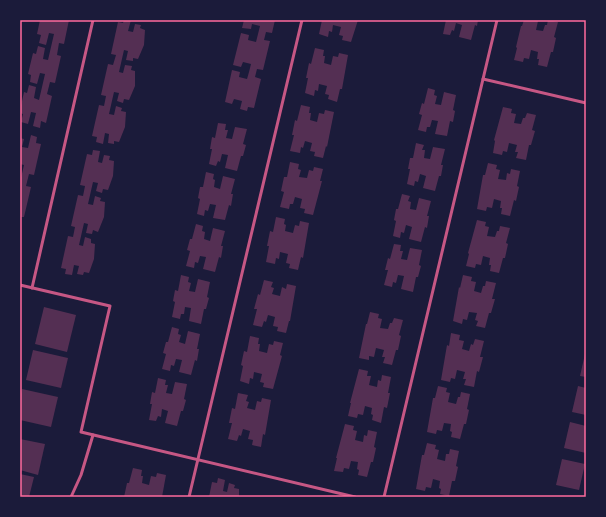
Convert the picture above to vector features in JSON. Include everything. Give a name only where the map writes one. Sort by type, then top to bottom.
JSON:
[{"type":"lane","points":[[32,288],[93,20]]},
{"type":"lane","points":[[189,497],[302,20]]},
{"type":"lane","points":[[384,497],[496,20]]},
{"type":"lane","points":[[483,78],[586,103]]},
{"type":"lane","points":[[20,285],[110,306],[80,432],[356,497]]},
{"type":"lane","points":[[72,497],[81,475],[93,435]]},
{"type":"building","points":[[40,20],[69,20],[64,44],[59,43],[57,55],[61,56],[55,83],[50,82],[47,94],[52,96],[46,123],[41,121],[40,128],[33,126],[36,113],[31,112],[28,124],[21,122],[23,114],[20,113],[20,110],[24,92],[27,93],[29,85],[36,87],[34,98],[39,100],[45,74],[40,73],[37,84],[30,82],[31,75],[28,74],[33,53],[36,54],[38,46],[45,48],[43,59],[48,60],[54,34],[49,33],[46,45],[39,43],[41,35],[37,34]]},
{"type":"building","points":[[124,20],[131,20],[128,31],[133,32],[135,24],[141,25],[140,28],[145,30],[144,45],[138,59],[133,58],[133,61],[126,60],[128,51],[124,50],[119,72],[123,73],[125,65],[132,66],[131,70],[135,71],[135,86],[129,100],[124,99],[123,103],[117,101],[119,93],[114,92],[109,114],[114,115],[116,106],[122,108],[121,111],[126,112],[125,127],[119,142],[114,141],[114,144],[108,143],[109,134],[105,133],[103,144],[96,142],[97,137],[92,136],[99,105],[104,106],[106,96],[101,95],[108,64],[113,65],[116,55],[111,54],[118,22],[123,23]]},
{"type":"building","points":[[244,20],[275,20],[272,33],[266,32],[264,40],[270,41],[263,70],[257,69],[255,77],[261,79],[254,108],[248,107],[247,111],[240,109],[242,101],[234,99],[232,104],[225,102],[232,70],[240,72],[239,77],[247,79],[251,64],[243,62],[241,67],[233,65],[241,33],[249,35],[248,40],[256,42],[260,26],[252,24],[251,29],[242,28]]},
{"type":"building","points":[[322,20],[358,20],[351,42],[342,40],[343,36],[339,35],[341,27],[333,25],[332,32],[329,31],[328,37],[319,34]]},
{"type":"building","points":[[446,20],[478,20],[471,40],[459,37],[462,25],[456,23],[454,31],[452,30],[450,35],[443,34]]},
{"type":"building","points":[[524,20],[538,21],[536,30],[543,31],[548,20],[558,22],[554,37],[556,38],[553,52],[551,52],[547,67],[538,65],[538,52],[531,50],[529,59],[524,58],[523,62],[514,60],[521,26]]},
{"type":"building","points":[[315,48],[324,50],[324,63],[331,65],[333,56],[338,57],[339,53],[348,55],[342,89],[340,89],[337,102],[328,99],[329,95],[325,94],[327,86],[319,84],[318,91],[315,90],[314,96],[305,93],[309,63],[311,64]]},
{"type":"building","points":[[428,88],[435,90],[434,95],[437,96],[435,104],[441,105],[444,92],[456,95],[453,110],[455,111],[453,122],[450,121],[447,136],[435,134],[438,121],[432,120],[430,127],[427,127],[426,132],[418,130],[422,115],[419,114],[422,103],[424,104]]},
{"type":"building","points":[[301,105],[310,107],[310,120],[317,122],[319,113],[324,114],[325,110],[334,112],[327,147],[326,146],[323,158],[314,156],[315,152],[310,151],[312,143],[305,141],[303,148],[301,147],[300,153],[290,151],[294,135],[292,135],[295,120],[297,121]]},
{"type":"building","points":[[503,107],[512,109],[511,113],[516,114],[514,123],[521,124],[527,113],[536,115],[532,130],[535,131],[531,145],[529,145],[526,160],[516,158],[518,152],[515,152],[517,145],[509,143],[507,152],[503,151],[502,155],[493,153],[494,140]]},
{"type":"building","points":[[218,123],[226,124],[225,130],[228,130],[226,138],[232,139],[235,127],[247,129],[243,144],[246,145],[237,171],[225,168],[228,155],[222,154],[220,162],[218,161],[216,166],[209,164],[212,149],[210,149],[212,137],[215,138]]},
{"type":"building","points":[[31,135],[37,137],[36,143],[41,144],[34,175],[29,174],[26,186],[31,187],[24,217],[20,217],[20,182],[24,165],[20,164],[20,138],[24,139],[22,147],[28,148]]},
{"type":"building","points":[[416,143],[424,145],[422,150],[425,150],[424,158],[430,159],[433,147],[445,149],[441,165],[443,165],[441,176],[439,176],[435,191],[423,188],[426,176],[420,174],[418,182],[415,181],[414,186],[407,184],[410,169],[408,169],[410,158],[413,158]]},
{"type":"building","points":[[93,150],[100,151],[98,162],[102,163],[104,155],[110,156],[109,160],[114,161],[113,176],[108,190],[103,189],[102,193],[96,191],[98,183],[93,182],[88,204],[93,205],[95,196],[101,198],[100,201],[105,202],[104,217],[98,232],[93,230],[92,234],[86,233],[88,224],[84,223],[79,245],[83,246],[85,237],[91,239],[91,243],[95,244],[94,259],[89,273],[84,272],[83,275],[77,274],[79,266],[74,265],[72,275],[65,274],[66,269],[61,268],[68,236],[73,237],[75,227],[71,226],[78,195],[83,196],[85,186],[80,185],[87,154],[92,155]]},
{"type":"building","points":[[290,162],[299,164],[298,169],[301,170],[299,177],[307,178],[309,170],[313,171],[314,167],[323,169],[320,181],[322,181],[313,215],[304,213],[305,209],[300,208],[302,199],[295,197],[293,204],[290,204],[289,209],[280,207],[284,192],[281,191],[284,177],[287,177]]},
{"type":"building","points":[[488,163],[497,165],[496,169],[500,170],[498,179],[506,180],[507,173],[510,174],[511,169],[520,171],[516,201],[514,200],[510,216],[501,214],[501,201],[494,199],[492,208],[487,207],[486,211],[477,209],[483,175],[485,175]]},
{"type":"building","points":[[206,172],[214,174],[214,187],[220,189],[223,176],[235,179],[231,194],[233,194],[231,206],[229,205],[225,220],[213,218],[216,205],[210,204],[208,211],[205,210],[204,216],[197,214],[200,199],[198,198],[200,187],[203,187]]},
{"type":"building","points":[[402,194],[410,196],[408,201],[411,202],[410,209],[416,210],[419,198],[431,201],[427,216],[429,216],[427,228],[425,227],[421,242],[409,239],[412,227],[406,225],[404,233],[401,232],[400,238],[393,236],[396,221],[394,220],[396,209],[398,209]]},
{"type":"building","points":[[276,217],[285,219],[285,231],[293,233],[295,225],[299,226],[300,221],[309,223],[303,258],[301,257],[298,270],[289,268],[290,264],[286,263],[288,254],[280,252],[279,259],[276,258],[275,264],[266,262],[270,231],[273,232]]},
{"type":"building","points":[[477,220],[486,222],[485,226],[489,227],[487,236],[495,237],[500,226],[510,228],[506,243],[508,244],[505,258],[503,258],[499,273],[490,271],[490,258],[483,256],[481,265],[476,264],[475,268],[466,266]]},
{"type":"building","points":[[196,224],[203,226],[202,231],[205,232],[204,239],[210,241],[213,228],[225,231],[221,246],[223,246],[221,258],[219,257],[215,272],[203,269],[206,257],[200,256],[198,263],[195,262],[194,268],[186,266],[190,251],[187,250]]},
{"type":"building","points":[[394,244],[401,245],[400,251],[403,251],[401,259],[407,260],[410,248],[422,250],[419,265],[421,266],[418,277],[416,277],[413,292],[401,289],[404,276],[398,275],[396,283],[393,282],[392,287],[384,285],[388,270],[385,270]]},
{"type":"building","points":[[181,275],[189,277],[188,282],[191,283],[189,291],[195,292],[198,279],[210,282],[207,297],[209,298],[206,309],[204,309],[201,324],[189,321],[191,308],[185,307],[184,314],[181,314],[180,319],[172,317],[175,302],[173,301],[175,290],[178,291]]},
{"type":"building","points":[[463,275],[472,277],[471,281],[476,282],[474,291],[481,293],[486,281],[496,283],[492,299],[495,299],[485,328],[476,326],[478,321],[475,320],[477,313],[469,312],[467,320],[463,319],[462,324],[453,321],[459,287],[460,288]]},
{"type":"building","points":[[264,280],[273,282],[271,287],[274,288],[272,294],[280,296],[282,287],[286,289],[287,284],[296,286],[290,321],[286,333],[277,331],[278,327],[273,326],[275,317],[268,315],[266,322],[264,321],[262,327],[253,325],[257,309],[254,309]]},
{"type":"building","points":[[44,307],[76,315],[67,352],[35,344]]},
{"type":"building","points":[[370,312],[379,314],[378,318],[382,319],[380,328],[388,329],[394,318],[403,320],[399,335],[401,336],[398,350],[396,350],[392,365],[383,363],[385,357],[382,357],[384,350],[376,348],[374,357],[369,356],[369,360],[359,358]]},
{"type":"building","points":[[172,327],[179,329],[178,334],[181,335],[179,342],[185,344],[188,331],[200,334],[197,349],[199,349],[197,361],[195,360],[191,375],[179,372],[182,360],[176,359],[174,366],[171,365],[170,371],[162,369],[166,354],[163,353]]},
{"type":"building","points":[[451,333],[460,335],[459,340],[464,341],[462,349],[469,351],[471,344],[473,345],[475,339],[484,341],[480,357],[483,357],[479,372],[477,371],[474,387],[464,385],[466,379],[463,379],[465,372],[457,370],[455,379],[451,378],[450,382],[441,380],[447,345],[449,346]]},
{"type":"building","points":[[250,336],[259,338],[259,351],[267,353],[269,344],[273,345],[274,341],[283,343],[280,355],[282,356],[273,389],[263,387],[264,383],[260,382],[262,374],[254,372],[253,379],[250,378],[249,384],[240,381],[244,351],[247,352]]},
{"type":"building","points":[[33,350],[68,358],[61,388],[26,380]]},
{"type":"building","points":[[586,354],[586,377],[580,376]]},
{"type":"building","points":[[359,369],[368,371],[367,376],[371,376],[369,385],[377,387],[378,380],[381,381],[382,375],[391,377],[387,408],[384,407],[381,423],[372,420],[372,408],[365,406],[363,415],[358,414],[357,418],[348,416]]},
{"type":"building","points":[[158,378],[166,380],[165,385],[168,385],[166,393],[172,394],[175,382],[187,384],[184,399],[186,400],[177,426],[165,423],[168,411],[162,409],[161,417],[158,416],[156,421],[149,420],[152,404],[150,404],[152,392],[155,393]]},
{"type":"building","points":[[438,386],[447,388],[446,392],[450,393],[448,402],[456,404],[461,392],[470,394],[466,424],[464,424],[460,439],[451,437],[451,424],[444,423],[442,431],[437,430],[436,434],[427,432],[433,398],[435,398]]},
{"type":"building","points":[[578,386],[586,388],[586,415],[572,412]]},
{"type":"building","points":[[22,389],[58,397],[51,427],[20,420],[20,399]]},
{"type":"building","points":[[238,393],[248,395],[246,401],[249,402],[247,408],[255,410],[257,401],[261,402],[262,398],[271,400],[265,435],[263,434],[261,447],[252,445],[253,440],[248,439],[250,431],[243,429],[241,436],[239,435],[237,441],[228,439],[232,423],[229,423],[232,408],[235,409]]},
{"type":"building","points":[[570,422],[586,426],[586,453],[564,448]]},
{"type":"building","points":[[345,424],[354,426],[353,430],[357,431],[355,440],[363,442],[364,435],[367,436],[368,430],[377,432],[373,462],[371,462],[367,477],[358,475],[358,462],[351,461],[349,469],[344,468],[343,472],[334,471]]},
{"type":"building","points":[[20,439],[45,444],[38,475],[20,470]]},
{"type":"building","points":[[427,443],[436,445],[435,449],[439,450],[437,459],[445,461],[446,454],[449,454],[450,449],[459,451],[455,481],[452,481],[449,496],[440,494],[440,481],[433,479],[431,488],[426,487],[425,491],[416,489],[422,455],[424,455]]},
{"type":"building","points":[[562,459],[585,464],[579,490],[556,485]]},
{"type":"building","points":[[133,468],[142,470],[142,483],[149,485],[151,476],[156,477],[157,473],[166,475],[162,497],[124,497],[127,483],[129,483]]},
{"type":"building","points":[[20,474],[34,477],[29,497],[20,497]]},
{"type":"building","points":[[218,478],[225,480],[223,491],[227,492],[229,483],[235,485],[234,488],[239,489],[239,497],[209,497],[212,482],[217,483]]}]
